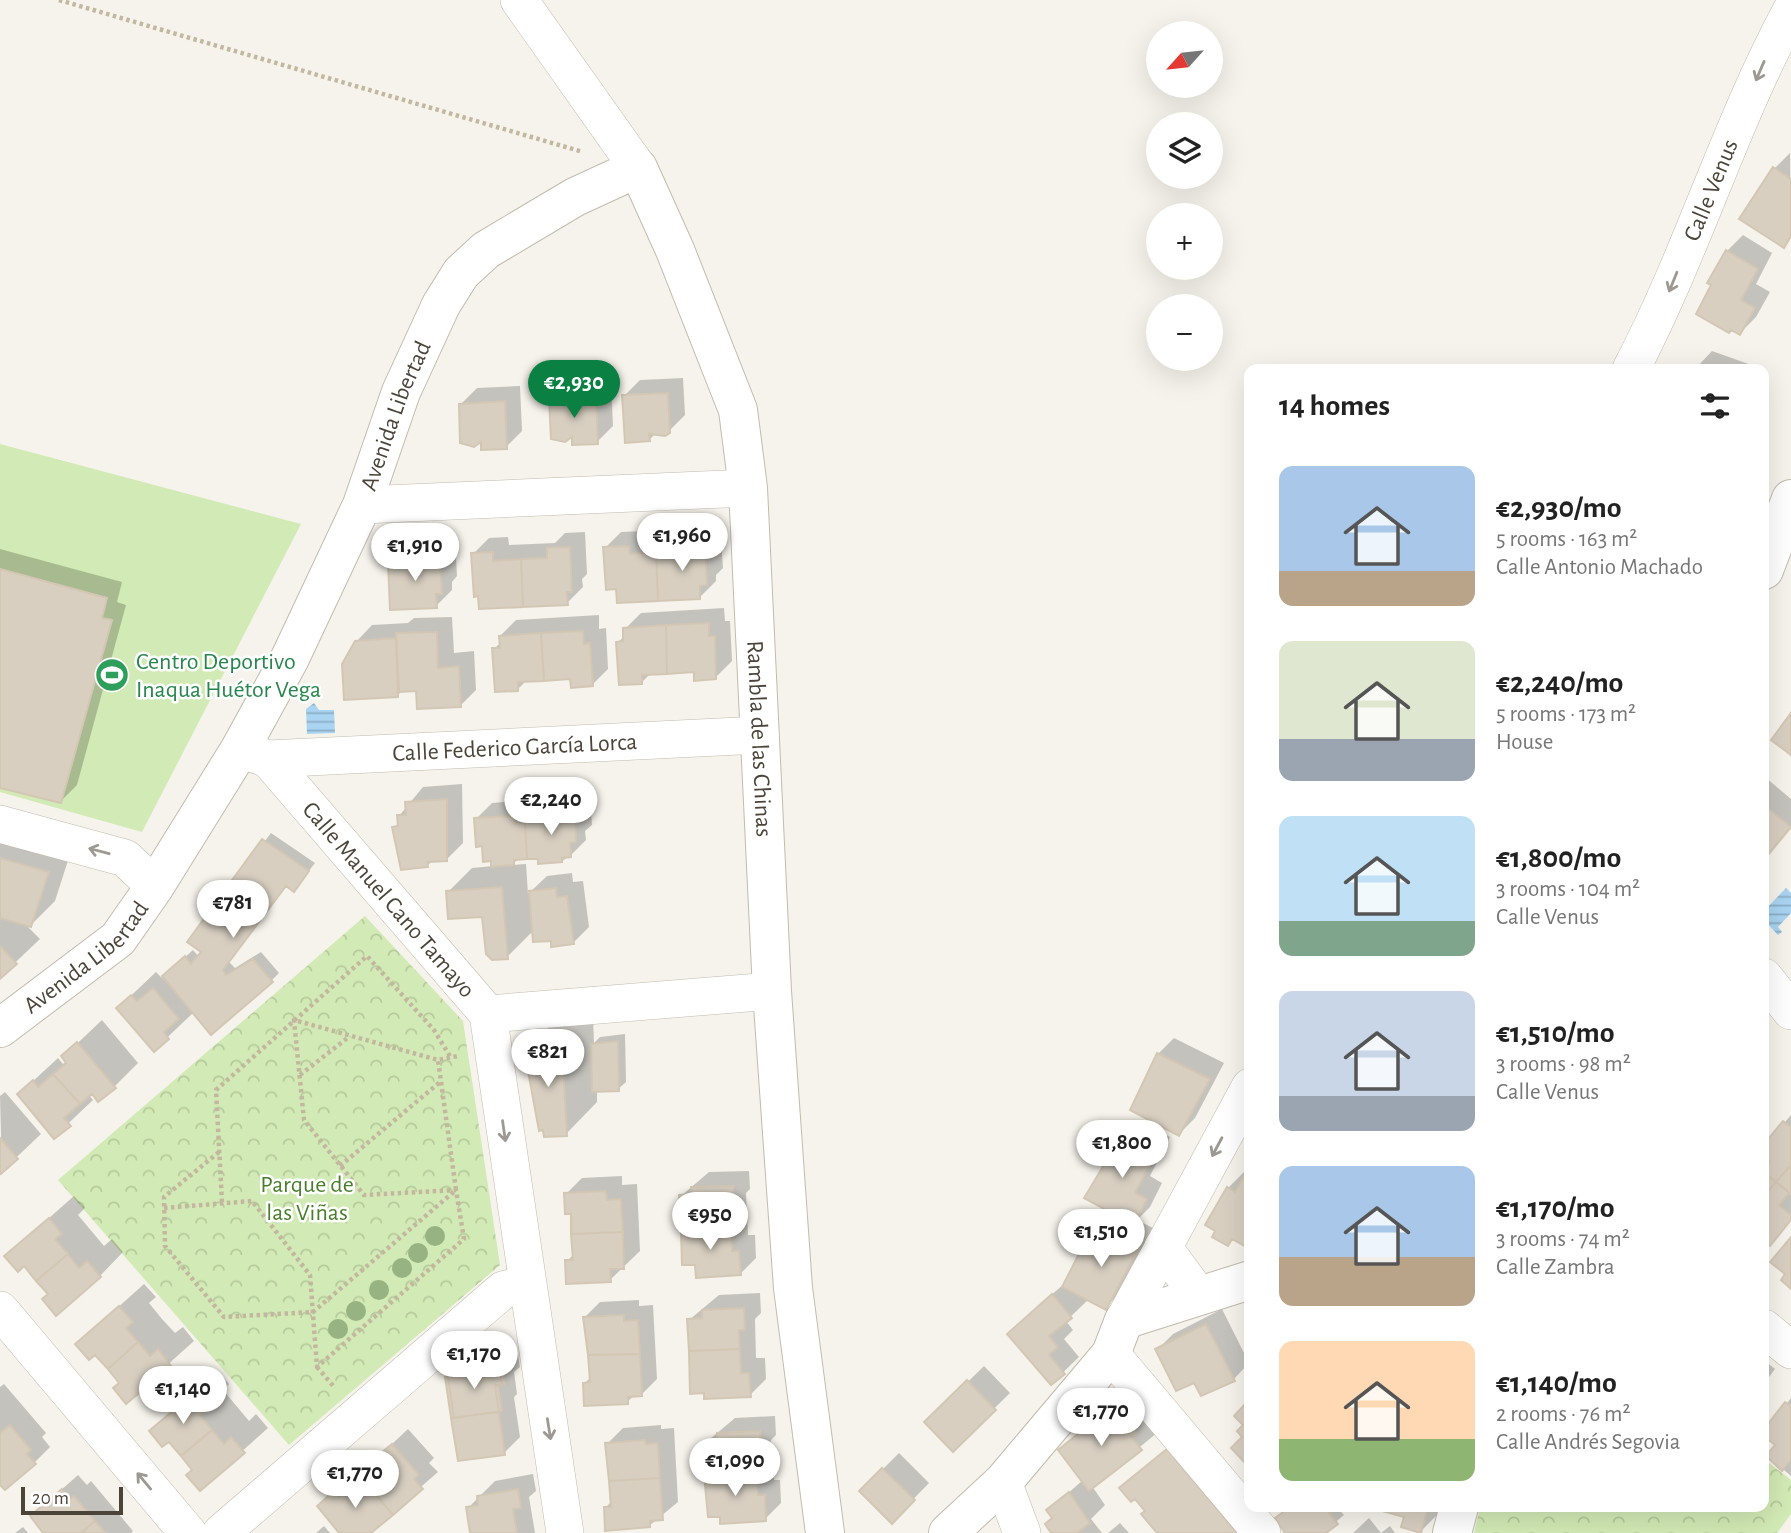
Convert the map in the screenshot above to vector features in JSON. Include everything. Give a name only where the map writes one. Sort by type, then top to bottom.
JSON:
[{"type":"street","name":"Rambla de las Chinas","points":[[525,2],[638,168],[675,250],[737,410],[748,488],[772,991],[793,1288],[825,1533]]},
{"type":"street","name":"Calle Venus","points":[[1634,364],[1661,312],[1763,64],[1791,11]]},
{"type":"street","name":"Avenida Libertad","points":[[0,1028],[118,939],[254,754],[290,658],[362,505],[401,392],[441,305],[461,273],[486,250],[576,197],[638,168]]},
{"type":"street","points":[[362,505],[748,488]]},
{"type":"street","points":[[1769,557],[1791,499]]},
{"type":"street","name":"Calle Federico García Lorca","points":[[254,754],[760,735]]},
{"type":"street","name":"Calle Manuel Cano Tamayo","points":[[254,754],[488,1014],[565,1533]]},
{"type":"street","points":[[0,824],[125,858],[155,886]]},
{"type":"street","points":[[1769,983],[1791,1011]]},
{"type":"street","points":[[488,1014],[772,991]]},
{"type":"street","points":[[948,1533],[1003,1482],[1117,1337],[1244,1098]]},
{"type":"street","points":[[1163,1247],[1199,1296]]},
{"type":"street","points":[[1117,1337],[1199,1296],[1244,1282]]},
{"type":"street","points":[[221,1533],[503,1290],[526,1284]]},
{"type":"street","points":[[0,1310],[188,1533]]},
{"type":"street","points":[[1769,1332],[1791,1350]]},
{"type":"street","points":[[1117,1337],[1244,1509]]},
{"type":"street","points":[[1003,1482],[1022,1533]]},
{"type":"street","points":[[1246,1512],[1262,1533]]},
{"type":"street","points":[[1452,1533],[1458,1512]]},
{"type":"path","points":[[59,0],[585,153]]},
{"type":"path","points":[[222,1202],[216,1090],[367,956],[434,1030],[451,1058]]},
{"type":"path","points":[[294,1020],[438,1060],[468,1051]]},
{"type":"path","points":[[294,1020],[304,1121],[364,1195],[456,1190]]},
{"type":"path","points":[[300,1075],[351,1035]]},
{"type":"path","points":[[317,1367],[464,1240],[438,1060]]},
{"type":"path","points":[[340,1166],[441,1082]]},
{"type":"path","points":[[219,1152],[164,1197],[165,1247],[224,1317],[313,1312],[456,1190]]},
{"type":"path","points":[[164,1208],[252,1201],[310,1275],[317,1367],[344,1398]]},
{"type":"green space","name":"Centro Deportivo Inaqua Huétor Vega","points":[[0,444],[301,524],[142,832],[0,792]]},
{"type":"green space","name":"Parque de las Viñas","points":[[365,916],[463,1021],[500,1265],[289,1445],[58,1180]]},
{"type":"green space","points":[[1769,1463],[1791,1480],[1791,1514],[1777,1533],[1474,1533],[1479,1512],[1769,1512]]},
{"type":"water","points":[[314,703],[319,710],[334,710],[335,733],[307,734],[306,709]]},
{"type":"water","points":[[1786,888],[1791,893],[1791,913],[1778,927],[1782,932],[1778,935],[1769,925],[1769,906]]},
{"type":"building","points":[[1773,167],[1791,179],[1791,236],[1784,248],[1739,219]]},
{"type":"building","points":[[1726,250],[1758,269],[1741,300],[1755,308],[1740,335],[1731,330],[1729,333],[1696,314],[1711,285],[1707,283]]},
{"type":"building","points":[[668,393],[670,433],[665,436],[649,434],[650,441],[625,443],[622,395]]},
{"type":"building","points":[[596,397],[598,444],[572,445],[572,437],[565,442],[551,439],[549,399]]},
{"type":"building","points":[[505,401],[507,449],[481,450],[481,442],[474,447],[460,443],[459,404]]},
{"type":"building","points":[[705,542],[707,585],[700,586],[700,599],[658,601],[656,552],[683,551],[682,543]]},
{"type":"building","points":[[629,546],[630,554],[656,552],[658,601],[617,603],[616,589],[606,590],[603,547]]},
{"type":"building","points":[[570,547],[572,592],[567,592],[568,605],[523,607],[521,559],[547,558],[547,548]]},
{"type":"building","points":[[493,552],[493,561],[521,559],[523,607],[479,609],[478,596],[474,597],[471,553]]},
{"type":"building","points":[[439,553],[442,594],[436,594],[437,608],[390,610],[388,562],[419,560],[418,554]]},
{"type":"building","points":[[0,569],[107,598],[102,618],[112,620],[61,803],[0,788]]},
{"type":"building","points":[[709,623],[709,636],[715,636],[716,679],[694,681],[694,672],[667,674],[666,625]]},
{"type":"building","points":[[666,625],[667,674],[642,675],[642,684],[619,685],[616,642],[623,641],[623,628]]},
{"type":"building","points":[[583,631],[584,644],[590,643],[593,686],[571,688],[570,679],[544,681],[541,633]]},
{"type":"building","points":[[437,632],[438,668],[459,666],[461,707],[417,709],[416,691],[399,692],[396,633]]},
{"type":"building","points":[[541,633],[544,681],[518,682],[518,691],[495,692],[492,648],[500,648],[499,636]]},
{"type":"building","points":[[396,638],[398,697],[344,700],[342,664],[355,641]]},
{"type":"building","points":[[1791,713],[1791,755],[1771,740]]},
{"type":"building","points":[[447,799],[447,861],[427,862],[428,867],[401,870],[392,827],[398,826],[397,815],[406,815],[405,802]]},
{"type":"building","points":[[1769,809],[1791,827],[1769,854]]},
{"type":"building","points":[[575,812],[576,842],[570,843],[571,857],[562,858],[562,862],[538,864],[538,859],[527,859],[525,823],[535,822],[535,814]]},
{"type":"building","points":[[514,816],[514,824],[525,823],[527,859],[514,860],[514,865],[491,867],[491,861],[483,862],[482,846],[476,847],[474,818]]},
{"type":"building","points":[[262,839],[309,871],[294,892],[286,886],[223,970],[226,975],[253,959],[273,982],[211,1035],[162,976],[185,956],[191,964],[201,952],[187,942]]},
{"type":"building","points":[[0,858],[49,872],[31,927],[0,918]]},
{"type":"building","points":[[502,887],[508,959],[492,960],[486,954],[482,917],[448,919],[446,891]]},
{"type":"building","points":[[556,888],[557,897],[567,896],[574,944],[551,947],[551,941],[533,942],[529,891]]},
{"type":"building","points":[[0,946],[17,964],[0,979]]},
{"type":"building","points":[[153,988],[179,1019],[164,1032],[169,1039],[154,1052],[116,1008],[131,995],[137,1001]]},
{"type":"building","points":[[618,1041],[619,1091],[592,1092],[591,1044]]},
{"type":"building","points":[[77,1042],[116,1088],[98,1102],[92,1094],[80,1104],[53,1074],[66,1063],[61,1056]]},
{"type":"building","points":[[562,1047],[567,1136],[544,1137],[543,1130],[539,1131],[524,1049]]},
{"type":"building","points":[[1157,1053],[1210,1079],[1179,1136],[1130,1110]]},
{"type":"building","points":[[53,1074],[80,1104],[64,1118],[71,1126],[54,1139],[17,1094],[33,1080],[38,1087]]},
{"type":"building","points":[[1783,1121],[1791,1127],[1791,1165],[1776,1182],[1769,1176],[1769,1138]]},
{"type":"building","points":[[1122,1135],[1156,1153],[1135,1193],[1147,1199],[1134,1225],[1084,1198]]},
{"type":"building","points":[[0,1138],[18,1159],[1,1174],[0,1172]]},
{"type":"building","points":[[1791,1165],[1791,1194],[1776,1182]]},
{"type":"building","points":[[1244,1176],[1244,1246],[1232,1239],[1228,1246],[1212,1237],[1215,1231],[1205,1225],[1227,1187],[1235,1192]]},
{"type":"building","points":[[1769,1176],[1776,1182],[1769,1190]]},
{"type":"building","points":[[1776,1182],[1789,1193],[1779,1205],[1791,1215],[1791,1220],[1770,1246],[1769,1245],[1769,1190]]},
{"type":"building","points":[[734,1186],[731,1226],[681,1230],[679,1195],[692,1194],[691,1187]]},
{"type":"building","points":[[606,1191],[607,1200],[621,1199],[623,1232],[571,1234],[571,1214],[565,1214],[564,1193]]},
{"type":"building","points":[[49,1218],[62,1234],[55,1239],[68,1254],[36,1281],[24,1266],[18,1272],[4,1256]]},
{"type":"building","points":[[731,1226],[732,1251],[739,1251],[741,1275],[696,1278],[695,1265],[682,1265],[681,1230]]},
{"type":"building","points":[[1109,1230],[1140,1245],[1106,1310],[1062,1287],[1088,1236],[1102,1244]]},
{"type":"building","points":[[623,1232],[624,1269],[610,1269],[611,1282],[566,1284],[565,1260],[573,1260],[571,1234]]},
{"type":"building","points":[[1791,1237],[1791,1289],[1781,1280],[1785,1274],[1770,1262]]},
{"type":"building","points":[[68,1254],[79,1268],[87,1261],[101,1277],[56,1316],[42,1299],[48,1294],[36,1281]]},
{"type":"building","points":[[1052,1294],[1072,1318],[1049,1336],[1058,1347],[1049,1355],[1065,1374],[1051,1385],[1007,1334]]},
{"type":"building","points":[[119,1306],[133,1322],[126,1328],[138,1342],[108,1369],[95,1355],[89,1360],[75,1344]]},
{"type":"building","points":[[744,1308],[745,1330],[739,1330],[740,1349],[689,1351],[687,1319],[702,1318],[702,1310]]},
{"type":"building","points":[[624,1315],[624,1321],[638,1320],[640,1354],[588,1355],[583,1317]]},
{"type":"building","points":[[1206,1324],[1235,1381],[1201,1396],[1194,1383],[1176,1391],[1155,1349]]},
{"type":"building","points":[[138,1342],[150,1356],[158,1349],[171,1366],[126,1404],[113,1388],[119,1383],[108,1369]]},
{"type":"building","points":[[740,1349],[741,1373],[749,1373],[751,1397],[704,1399],[704,1393],[690,1394],[689,1351]]},
{"type":"building","points":[[640,1354],[642,1396],[628,1397],[628,1404],[584,1406],[583,1383],[590,1382],[588,1355]]},
{"type":"building","points":[[499,1363],[502,1385],[495,1385],[499,1412],[451,1418],[445,1377],[457,1375],[457,1370]]},
{"type":"building","points":[[502,1363],[505,1384],[498,1385],[502,1411],[454,1418],[448,1377],[461,1375],[460,1369]]},
{"type":"building","points":[[967,1380],[996,1410],[953,1452],[924,1422]]},
{"type":"building","points":[[193,1394],[206,1409],[200,1415],[212,1430],[181,1456],[169,1442],[162,1447],[149,1431]]},
{"type":"building","points":[[1785,1402],[1791,1406],[1791,1460],[1782,1471],[1769,1459],[1769,1452],[1775,1445],[1769,1440],[1769,1423]]},
{"type":"building","points":[[1114,1405],[1136,1433],[1131,1437],[1142,1450],[1089,1491],[1058,1450]]},
{"type":"building","points":[[1244,1405],[1244,1462],[1231,1448],[1242,1437],[1237,1431],[1243,1425],[1234,1416]]},
{"type":"building","points":[[499,1412],[505,1455],[458,1461],[451,1418]]},
{"type":"building","points":[[10,1425],[31,1450],[27,1454],[36,1464],[5,1490],[0,1485],[0,1433]]},
{"type":"building","points":[[212,1430],[224,1444],[231,1437],[245,1453],[200,1491],[186,1475],[192,1470],[181,1456]]},
{"type":"building","points":[[760,1431],[761,1452],[756,1453],[756,1472],[704,1474],[702,1444],[717,1442],[717,1433]]},
{"type":"building","points":[[645,1440],[646,1444],[658,1443],[660,1478],[609,1481],[605,1443]]},
{"type":"building","points":[[392,1444],[419,1475],[414,1479],[423,1489],[393,1515],[363,1479],[379,1465],[374,1459]]},
{"type":"building","points":[[1167,1449],[1237,1533],[1157,1533],[1141,1514],[1145,1511],[1135,1499],[1131,1502],[1119,1488]]},
{"type":"building","points":[[882,1468],[915,1500],[892,1524],[859,1491]]},
{"type":"building","points":[[756,1472],[758,1495],[765,1495],[766,1521],[720,1524],[720,1517],[708,1517],[704,1474]]},
{"type":"building","points":[[660,1478],[663,1520],[650,1521],[650,1527],[605,1531],[604,1507],[611,1507],[609,1481]]},
{"type":"building","points":[[363,1479],[393,1515],[371,1533],[339,1533],[317,1506],[334,1491],[339,1497]]},
{"type":"building","points":[[62,1489],[70,1499],[74,1496],[95,1521],[81,1533],[43,1533],[30,1516]]},
{"type":"building","points":[[518,1489],[521,1508],[513,1509],[517,1533],[470,1533],[466,1507],[478,1505],[477,1496]]},
{"type":"building","points":[[1069,1492],[1090,1523],[1077,1533],[1051,1533],[1045,1524],[1052,1518],[1046,1510]]},
{"type":"building","points":[[1283,1512],[1330,1512],[1338,1524],[1326,1533],[1285,1533],[1275,1518]]},
{"type":"building","points":[[1386,1512],[1427,1512],[1421,1533],[1401,1527],[1404,1517]]},
{"type":"building","points":[[95,1521],[106,1533],[81,1533]]},
{"type":"place","name":"Centro Deportivo Inaqua Huétor Vega","points":[[112,675]]}]
